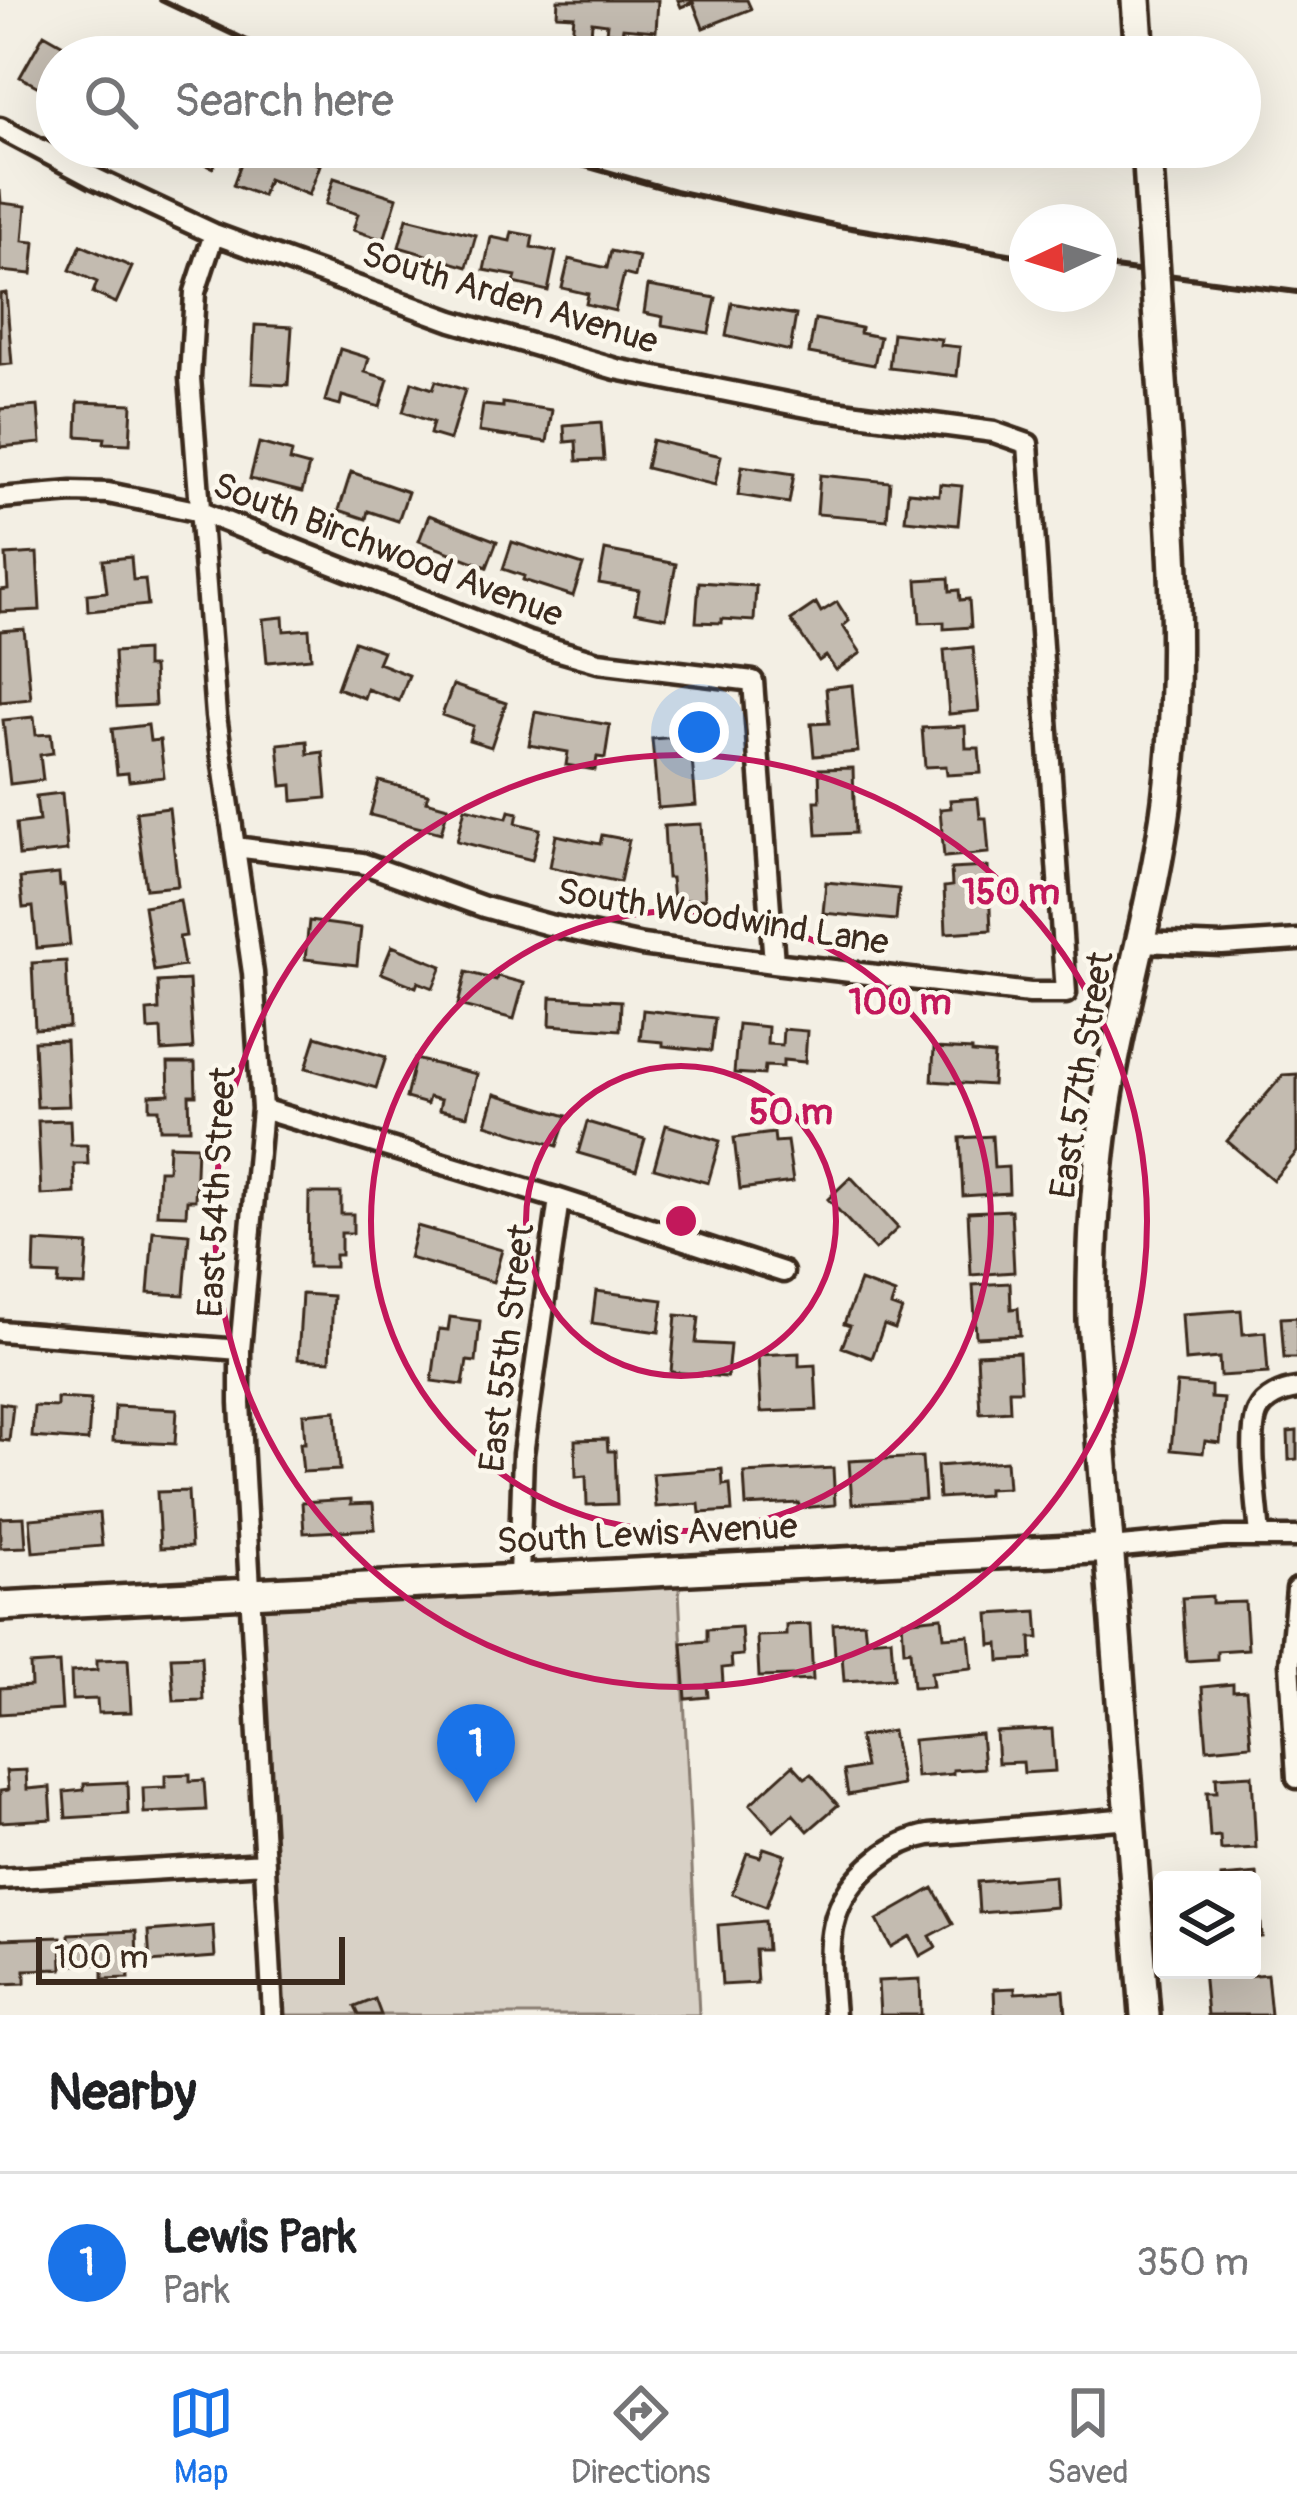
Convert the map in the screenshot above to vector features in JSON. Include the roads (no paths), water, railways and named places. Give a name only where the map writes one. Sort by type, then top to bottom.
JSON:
[{"type":"main road","points":[[1136,0],[1139,36]]},
{"type":"main road","name":"East 57th Street","points":[[1145,2015],[1091,1282],[1104,1125],[1166,804],[1175,682],[1175,588],[1148,168]]},
{"type":"main road","name":"South Lewis Avenue","points":[[0,1606],[1111,1548]]},
{"type":"street","name":"South Arden Avenue","points":[[0,128],[36,147]]},
{"type":"street","name":"South Arden Avenue","points":[[75,168],[214,234],[452,322],[616,369],[812,408],[994,432],[1028,445]]},
{"type":"street","name":"East 54th Street","points":[[214,234],[195,292],[190,378],[217,716],[253,973],[262,1109],[240,1350],[240,1402],[273,2015]]},
{"type":"street","name":"East 57th Street","points":[[1028,445],[1066,993]]},
{"type":"street","name":"South Birchwood Avenue","points":[[0,497],[108,493],[201,512],[529,642],[598,662],[753,681],[774,963]]},
{"type":"street","name":"South Woodwind Lane","points":[[235,848],[362,863],[484,907],[642,944],[1030,993],[1066,993]]},
{"type":"street","points":[[1140,942],[1222,946],[1297,940]]},
{"type":"street","points":[[262,1109],[783,1272]]},
{"type":"street","name":"East 55th Street","points":[[519,1577],[523,1454],[559,1199]]},
{"type":"street","points":[[0,1331],[240,1350]]},
{"type":"street","points":[[1260,1536],[1253,1427],[1259,1408],[1283,1391],[1297,1389]]},
{"type":"street","name":"South Lewis Avenue","points":[[1111,1548],[1297,1537]]},
{"type":"street","points":[[1297,1589],[1290,1663],[1297,1778]]},
{"type":"street","points":[[833,2015],[832,1925],[848,1887],[887,1852],[929,1835],[1130,1818]]},
{"type":"street","points":[[0,1879],[265,1863]]},
{"type":"railway","points":[[161,0],[237,36]]},
{"type":"railway","points":[[593,168],[839,226],[1009,254]]},
{"type":"railway","points":[[1117,268],[1297,292]]},
{"type":"place","name":"Lewis Park","points":[[476,1803]]}]
